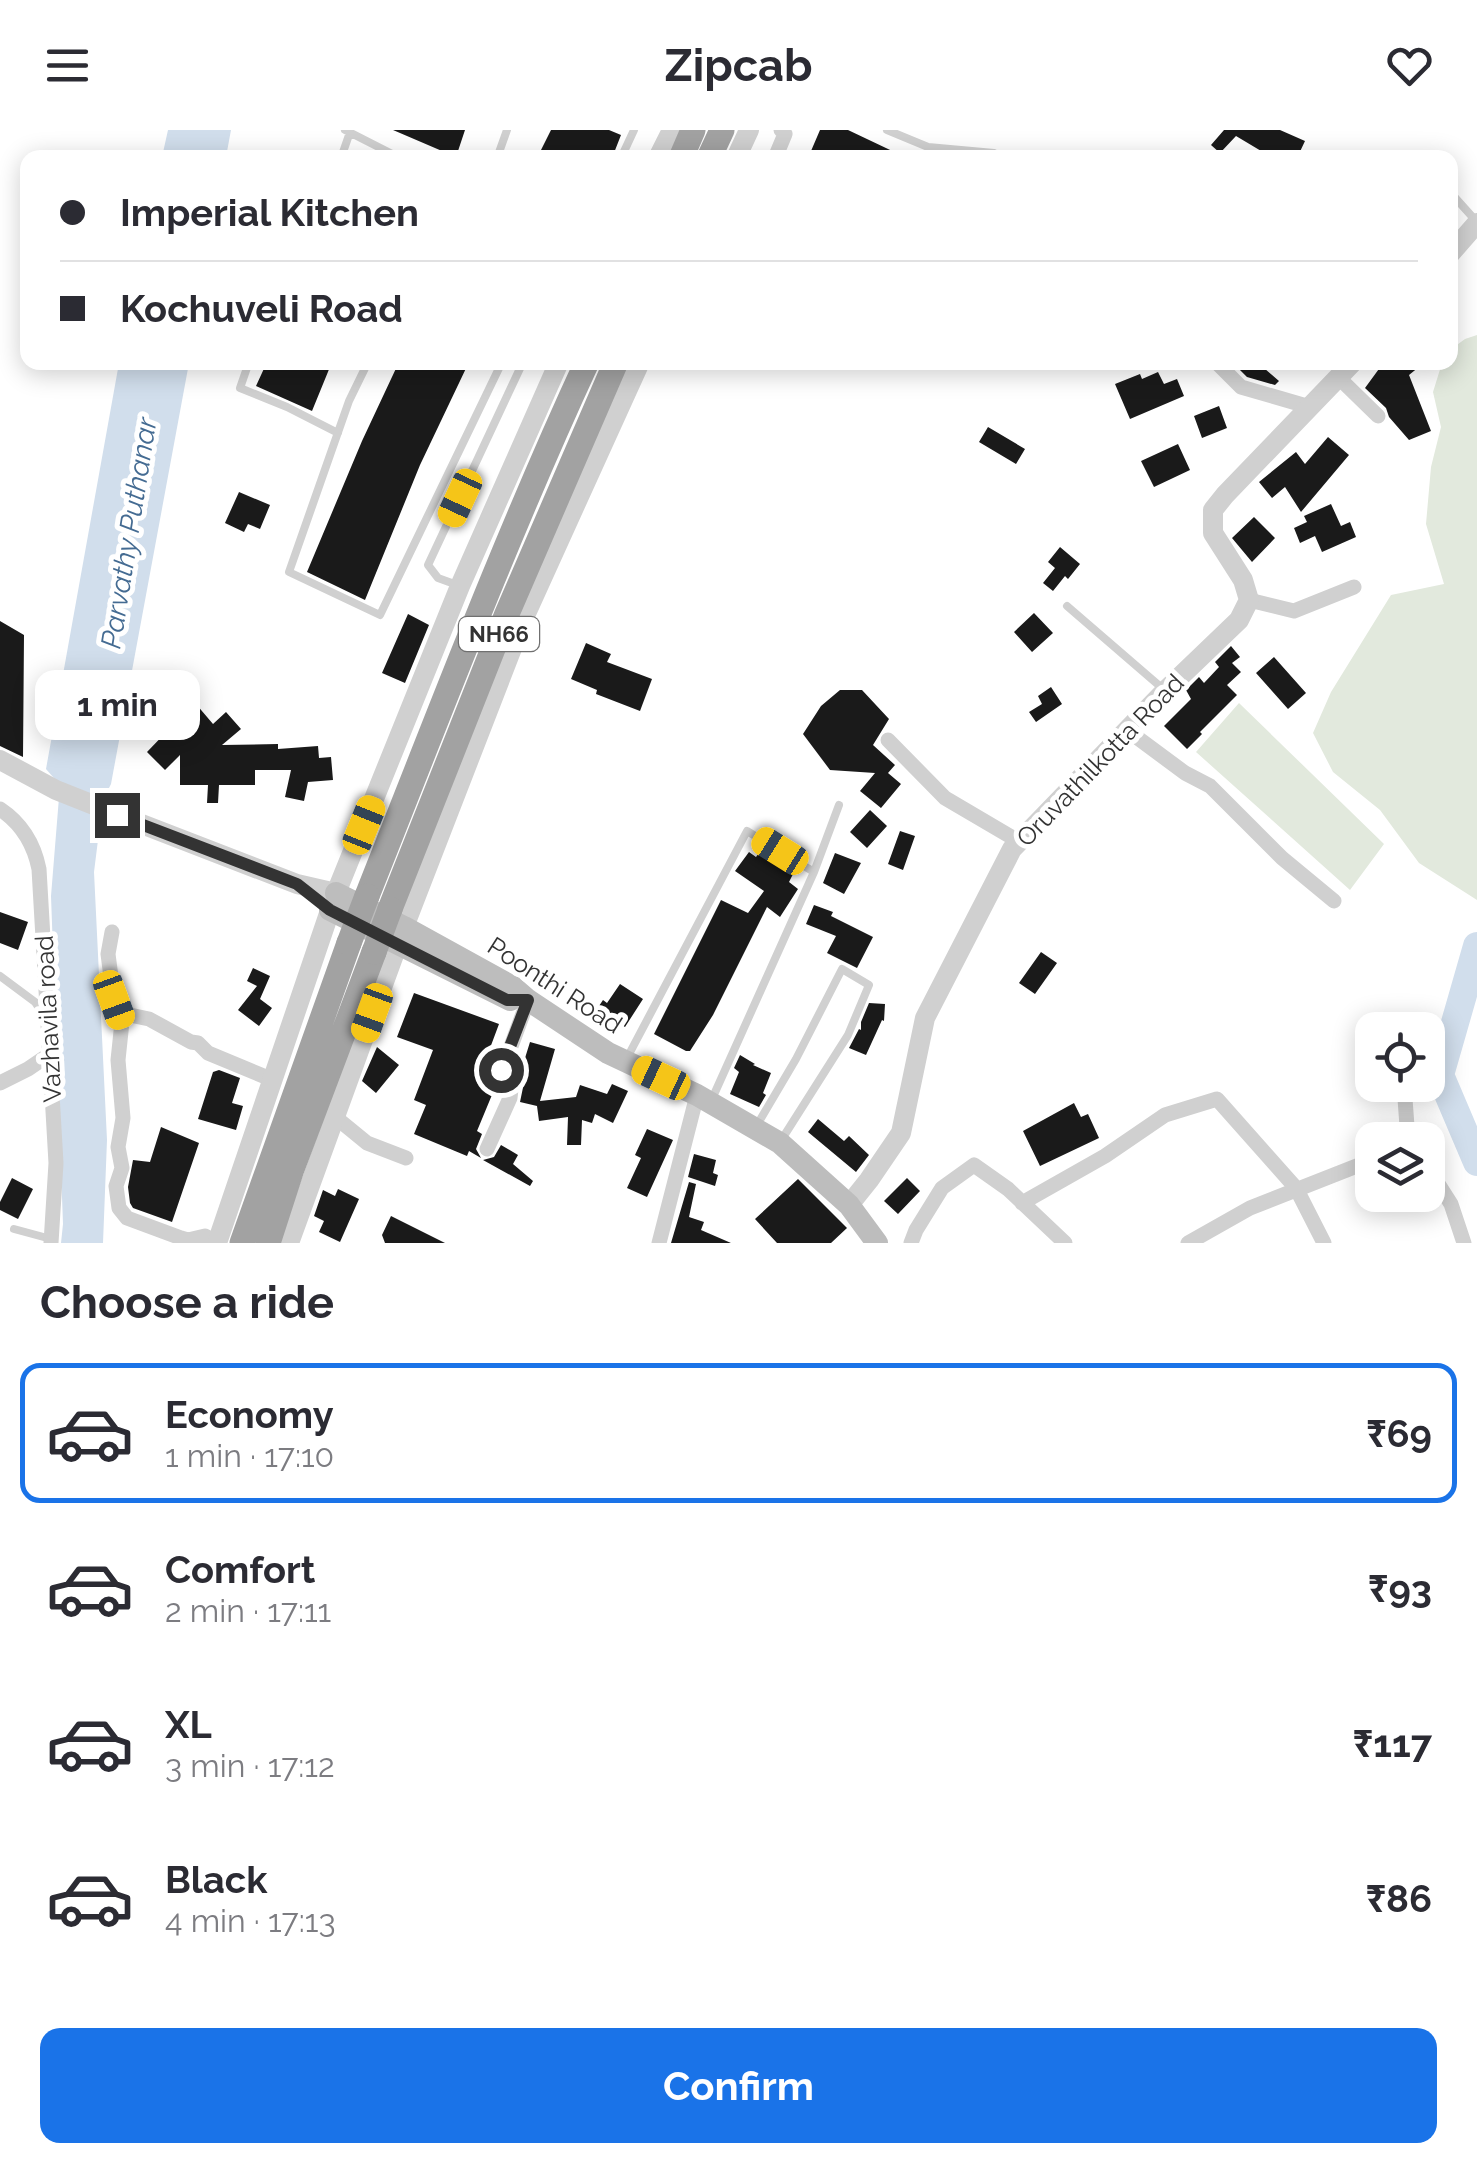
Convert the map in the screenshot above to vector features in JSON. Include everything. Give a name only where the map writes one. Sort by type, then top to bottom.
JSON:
[{"type":"highway","name":"NH66","points":[[242,1243],[349,942],[483,604],[583,370]]},
{"type":"highway","name":"NH66","points":[[268,1243],[292,1170],[391,933],[506,616],[613,370]]},
{"type":"main road","name":"Poonthi Road","points":[[333,902],[391,933],[513,986],[528,1000],[625,1062],[704,1099],[780,1143],[849,1205],[877,1243]]},
{"type":"street","points":[[1458,245],[1477,223]]},
{"type":"street","points":[[112,932],[108,954],[114,1000],[122,1022],[118,1060],[123,1118],[118,1147],[122,1168],[116,1186],[119,1208],[128,1218],[181,1238],[205,1236],[217,1243],[333,902],[460,586],[555,370]]},
{"type":"street","points":[[289,1243],[334,1116],[391,933],[523,620],[636,370]]},
{"type":"street","points":[[1224,370],[1241,387],[1310,407]]},
{"type":"street","points":[[1354,586],[1294,612],[1248,600],[1243,580],[1213,533],[1213,510],[1346,370],[1378,416]]},
{"type":"street","name":"Oruvathilkotta Road","points":[[849,1205],[901,1133],[925,1018],[1012,849],[1165,691],[1240,620],[1248,600]]},
{"type":"street","points":[[1127,730],[1185,774],[1210,786],[1282,858],[1334,901]]},
{"type":"street","points":[[888,740],[945,798],[1020,842]]},
{"type":"street","points":[[0,760],[65,793],[297,884],[333,902]]},
{"type":"street","name":"Vazhavila road","points":[[0,809],[13,818],[36,856],[56,1163],[51,1241]]},
{"type":"street","points":[[114,1000],[130,1015],[149,1019],[208,1053],[273,1080]]},
{"type":"street","points":[[487,1149],[510,1098],[511,1089],[499,1079],[528,1000]]},
{"type":"street","points":[[0,1082],[50,1054]]},
{"type":"street","points":[[660,1243],[704,1099]]},
{"type":"street","points":[[1022,1203],[1106,1156],[1165,1115],[1216,1099],[1296,1188],[1324,1243]]},
{"type":"street","points":[[334,1116],[368,1143],[406,1158]]},
{"type":"street","points":[[911,1243],[942,1188],[974,1165],[1008,1188],[1065,1243]]},
{"type":"street","points":[[1188,1243],[1250,1208],[1355,1166]]},
{"type":"street","points":[[1445,1195],[1464,1243]]},
{"type":"lane","points":[[887,130],[928,147],[961,150]]},
{"type":"lane","points":[[348,131],[385,150]]},
{"type":"lane","points":[[1458,201],[1477,223]]},
{"type":"lane","points":[[246,370],[240,388],[338,433]]},
{"type":"lane","points":[[364,370],[289,572],[380,615],[498,370]]},
{"type":"lane","points":[[460,586],[438,578],[428,566],[519,370]]},
{"type":"lane","points":[[1067,606],[1165,691]]},
{"type":"lane","points":[[704,1099],[814,872],[839,805]]},
{"type":"lane","points":[[625,1062],[747,831],[814,872]]},
{"type":"lane","points":[[755,1130],[842,969],[869,986],[848,1036],[780,1143]]},
{"type":"lane","points":[[0,976],[35,1002],[48,1022]]},
{"type":"lane","points":[[14,1229],[51,1241]]},
{"type":"shaded area","points":[[1477,335],[1477,900],[1419,863],[1380,810],[1333,772],[1313,733],[1331,692],[1391,595],[1444,584],[1426,524],[1431,467],[1441,427],[1433,392],[1440,370],[1458,370],[1458,344]]},
{"type":"shaded area","points":[[1239,703],[1384,844],[1350,890],[1196,752]]},
{"type":"water","points":[[168,130],[231,130],[227,150],[164,150]]},
{"type":"water","name":"Parvathy Puthanar","points":[[118,370],[188,370],[111,784],[103,800],[94,872],[107,1140],[103,1243],[61,1243],[51,896],[60,785],[46,769]]},
{"type":"building","points":[[393,130],[465,130],[458,150],[440,150]]},
{"type":"building","points":[[551,130],[609,130],[621,135],[615,150],[541,150]]},
{"type":"building","points":[[820,130],[848,130],[890,150],[811,150]]},
{"type":"building","points":[[1224,130],[1280,130],[1305,141],[1301,150],[1260,150],[1236,136],[1223,150],[1211,145]]},
{"type":"building","points":[[263,370],[329,370],[312,411],[256,386]]},
{"type":"building","points":[[395,370],[465,370],[420,465],[365,600],[307,572]]},
{"type":"building","points":[[1240,370],[1266,370],[1279,381],[1275,385],[1247,377]]},
{"type":"building","points":[[1378,370],[1415,370],[1409,375],[1431,431],[1409,440],[1386,408],[1365,388]]},
{"type":"building","points":[[1158,372],[1164,384],[1177,379],[1184,396],[1130,419],[1115,384]]},
{"type":"building","points":[[1219,406],[1227,428],[1202,438],[1194,416]]},
{"type":"building","points":[[988,427],[1025,449],[1016,464],[979,442]]},
{"type":"building","points":[[1328,437],[1349,455],[1301,512],[1285,487],[1272,498],[1259,482],[1296,452],[1305,464]]},
{"type":"building","points":[[1178,444],[1190,470],[1154,487],[1141,461]]},
{"type":"building","points":[[239,492],[270,505],[260,529],[248,524],[244,532],[225,523]]},
{"type":"building","points":[[1331,504],[1341,526],[1350,522],[1356,537],[1322,552],[1315,536],[1300,543],[1294,528],[1307,522],[1304,516]]},
{"type":"building","points":[[1254,517],[1275,538],[1252,562],[1232,538]]},
{"type":"building","points":[[1060,547],[1080,564],[1053,591],[1043,583],[1055,568],[1048,562]]},
{"type":"building","points":[[1034,613],[1053,633],[1032,652],[1014,632]]},
{"type":"building","points":[[408,614],[429,625],[405,683],[382,673]]},
{"type":"building","points":[[0,621],[24,635],[23,757],[0,746]]},
{"type":"building","points":[[586,643],[611,654],[607,662],[652,679],[640,711],[596,694],[597,690],[571,679]]},
{"type":"building","points":[[1231,646],[1240,657],[1232,663],[1241,672],[1227,685],[1237,695],[1187,749],[1164,726],[1191,699],[1186,690],[1199,677],[1204,683],[1219,667],[1215,662]]},
{"type":"building","points":[[1274,657],[1306,693],[1288,709],[1256,673]]},
{"type":"building","points":[[1051,687],[1062,704],[1036,722],[1029,712],[1042,704],[1038,696]]},
{"type":"building","points":[[840,690],[862,690],[889,719],[873,745],[895,765],[888,773],[901,784],[881,808],[860,791],[875,773],[830,770],[803,734],[821,706]]},
{"type":"building","points":[[190,697],[213,724],[226,712],[241,729],[222,745],[278,744],[278,749],[318,746],[319,758],[331,757],[333,780],[308,782],[304,801],[285,797],[291,770],[255,770],[255,785],[219,785],[218,803],[207,803],[208,785],[180,785],[180,755],[165,770],[147,752],[173,725],[166,717]]},
{"type":"building","points":[[870,810],[887,826],[867,848],[850,832]]},
{"type":"building","points":[[900,831],[915,836],[903,870],[888,864]]},
{"type":"building","points":[[762,849],[795,870],[789,882],[798,889],[780,917],[767,907],[713,1015],[690,1051],[686,1051],[654,1034],[721,900],[748,913],[764,891],[735,871],[749,852],[756,857]]},
{"type":"building","points":[[835,853],[861,863],[844,894],[823,883]]},
{"type":"building","points":[[814,905],[873,937],[857,968],[827,953],[836,936],[806,924]]},
{"type":"building","points":[[0,912],[28,922],[18,950],[0,943]]},
{"type":"building","points":[[1041,952],[1057,963],[1035,994],[1019,983]]},
{"type":"building","points":[[253,968],[270,976],[260,999],[272,1008],[259,1026],[238,1010],[257,986],[247,981]]},
{"type":"building","points":[[620,984],[643,999],[625,1027],[608,1016],[602,1025],[591,1018]]},
{"type":"building","points":[[414,993],[499,1024],[477,1083],[494,1090],[477,1131],[482,1134],[476,1149],[481,1158],[414,1134],[426,1105],[414,1100],[433,1050],[397,1037]]},
{"type":"building","points":[[869,1003],[885,1004],[884,1021],[866,1055],[849,1048],[861,1030]]},
{"type":"building","points":[[530,1042],[555,1049],[540,1101],[576,1097],[580,1085],[607,1094],[612,1084],[628,1091],[613,1123],[595,1114],[592,1123],[582,1120],[581,1145],[567,1145],[568,1117],[539,1121],[537,1106],[520,1102],[526,1073],[521,1071]]},
{"type":"building","points":[[377,1047],[399,1065],[376,1093],[362,1081]]},
{"type":"building","points":[[740,1055],[771,1073],[759,1107],[730,1094],[739,1072],[734,1068]]},
{"type":"building","points":[[219,1070],[240,1078],[232,1103],[243,1106],[236,1130],[198,1119],[213,1072]]},
{"type":"building","points":[[1074,1103],[1081,1117],[1088,1114],[1099,1138],[1040,1166],[1023,1131]]},
{"type":"building","points":[[818,1119],[844,1141],[849,1136],[869,1155],[856,1172],[808,1132]]},
{"type":"building","points":[[161,1127],[199,1143],[172,1222],[133,1208],[128,1187],[133,1160],[150,1162]]},
{"type":"building","points":[[647,1129],[673,1140],[647,1197],[627,1188],[641,1158],[635,1155]]},
{"type":"building","points":[[501,1145],[518,1155],[513,1164],[533,1181],[530,1186],[483,1160],[494,1157]]},
{"type":"building","points":[[694,1154],[716,1160],[715,1186],[688,1177]]},
{"type":"building","points":[[12,1178],[33,1189],[18,1219],[0,1210]]},
{"type":"building","points":[[907,1178],[920,1191],[898,1214],[884,1201]]},
{"type":"building","points":[[798,1179],[847,1228],[831,1243],[777,1243],[755,1219]]},
{"type":"building","points":[[689,1182],[696,1184],[689,1217],[704,1222],[701,1230],[731,1243],[671,1243]]},
{"type":"building","points":[[338,1189],[359,1199],[340,1242],[319,1232],[324,1221],[314,1216],[323,1190],[335,1196]]},
{"type":"building","points":[[391,1216],[445,1243],[385,1243],[382,1235]]},
{"type":"waterway","points":[[1477,946],[1440,1075],[1477,1162]]},
{"type":"route","points":[[117,815],[297,884],[330,910],[507,1000],[528,1000],[501,1070]]}]
